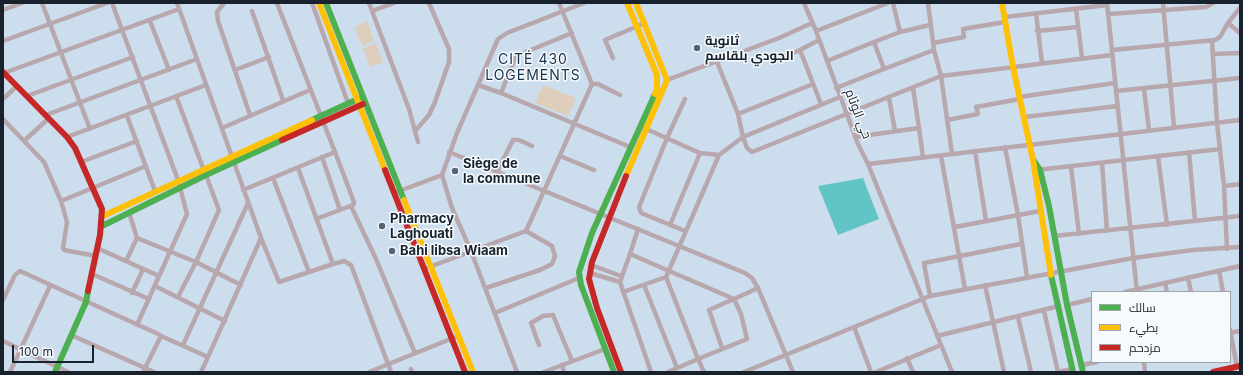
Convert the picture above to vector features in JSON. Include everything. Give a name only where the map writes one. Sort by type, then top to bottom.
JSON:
[{"type":"street","points":[[3,10],[22,3]]},
{"type":"street","points":[[42,3],[79,103],[90,128]]},
{"type":"street","points":[[3,41],[107,3]]},
{"type":"street","points":[[112,3],[178,180],[187,214],[138,325]]},
{"type":"street","points":[[177,3],[232,155],[243,190],[261,238],[280,282],[344,261],[351,265],[391,372]]},
{"type":"street","points":[[224,3],[217,12],[218,21],[250,115]]},
{"type":"street","points":[[277,3],[354,202],[351,206],[316,220]]},
{"type":"street","points":[[312,3],[348,103]]},
{"type":"street","points":[[319,3],[329,20],[397,191],[431,267],[473,372]]},
{"type":"street","points":[[326,3],[329,20]]},
{"type":"street","points":[[369,3],[416,130],[418,142]]},
{"type":"street","points":[[372,11],[394,3]]},
{"type":"street","points":[[416,130],[429,115],[449,62],[449,49],[429,3]]},
{"type":"street","points":[[424,269],[526,230],[592,84],[559,3]]},
{"type":"street","points":[[517,372],[486,288],[452,208],[442,176],[449,152],[496,43],[502,36],[584,3]]},
{"type":"street","points":[[614,372],[579,278],[580,265],[585,251],[657,89],[658,82],[649,53],[627,3]]},
{"type":"street","points":[[621,372],[597,308],[589,279],[591,265],[608,218],[647,130],[667,80],[636,3]]},
{"type":"street","name":"حي الوئام","points":[[804,3],[820,40],[836,88],[855,137],[868,164],[952,372]]},
{"type":"street","points":[[816,31],[888,3]]},
{"type":"street","points":[[893,3],[900,32]]},
{"type":"street","points":[[928,3],[930,26],[934,50],[941,76],[952,154]]},
{"type":"street","points":[[1002,3],[1028,144],[1054,236],[1067,305],[1083,372]]},
{"type":"street","points":[[1163,3],[1174,127]]},
{"type":"street","points":[[1109,14],[1206,7],[1213,3]]},
{"type":"street","points":[[933,42],[964,37],[963,29],[1005,19],[1036,13],[1107,4],[1137,291],[1240,266]]},
{"type":"street","points":[[717,62],[738,114],[747,148],[752,152],[941,76],[1082,58],[1112,52],[1212,41],[1220,36],[1240,8]]},
{"type":"street","points":[[56,370],[86,302],[102,226],[101,204],[82,162],[67,137],[4,73],[150,21],[179,9]]},
{"type":"street","points":[[1076,9],[1082,58]]},
{"type":"street","points":[[252,11],[283,100]]},
{"type":"street","points":[[1036,13],[1042,63]]},
{"type":"street","points":[[150,21],[169,70]]},
{"type":"street","points":[[613,58],[605,40],[645,23]]},
{"type":"street","points":[[667,80],[717,62],[812,23]]},
{"type":"street","points":[[1228,23],[1240,34]]},
{"type":"street","points":[[827,61],[900,32],[930,26]]},
{"type":"street","points":[[1037,31],[1078,27]]},
{"type":"street","points":[[501,93],[516,56],[572,33]]},
{"type":"street","points":[[771,62],[820,40]]},
{"type":"street","points":[[1212,41],[1214,81],[1224,186],[1224,216],[1227,249]]},
{"type":"street","points":[[874,42],[884,69]]},
{"type":"street","points":[[800,50],[821,104]]},
{"type":"street","points":[[836,88],[934,50]]},
{"type":"street","points":[[1213,54],[1240,53]]},
{"type":"street","points":[[27,96],[133,57]]},
{"type":"street","points":[[235,70],[269,57]]},
{"type":"street","points":[[24,141],[47,116],[197,59]]},
{"type":"street","points":[[1116,91],[1240,78]]},
{"type":"street","points":[[947,120],[978,114],[976,108],[1019,98],[1115,83]]},
{"type":"street","points":[[592,84],[598,84],[620,95]]},
{"type":"street","points":[[738,114],[813,84]]},
{"type":"street","points":[[67,137],[127,116],[206,85]]},
{"type":"street","points":[[478,85],[575,123],[630,147]]},
{"type":"street","points":[[3,99],[17,86]]},
{"type":"street","points":[[914,88],[922,158]]},
{"type":"street","points":[[1144,89],[1149,130]]},
{"type":"street","points":[[222,128],[283,100],[310,90]]},
{"type":"street","points":[[176,96],[203,168]]},
{"type":"street","points":[[704,372],[666,277],[719,155],[743,137],[840,97]]},
{"type":"street","points":[[889,98],[895,131]]},
{"type":"street","points":[[685,99],[666,138],[639,207],[641,213],[686,231]]},
{"type":"street","points":[[102,216],[203,168],[348,103],[361,101]]},
{"type":"street","points":[[102,226],[206,175],[322,122],[361,101]]},
{"type":"street","points":[[1024,117],[1118,106]]},
{"type":"street","points":[[127,116],[155,191]]},
{"type":"street","points":[[3,119],[44,162],[61,201],[67,222],[63,248],[64,250],[96,256]]},
{"type":"street","points":[[868,164],[1240,120]]},
{"type":"street","points":[[640,126],[700,153],[719,155]]},
{"type":"street","points":[[855,137],[918,128]]},
{"type":"street","points":[[497,172],[513,140],[519,140],[532,146]]},
{"type":"street","points":[[82,162],[136,141]]},
{"type":"street","points":[[1005,147],[1018,215],[1027,277]]},
{"type":"street","points":[[1036,170],[1220,149]]},
{"type":"street","points":[[975,151],[986,221]]},
{"type":"street","points":[[243,190],[335,152]]},
{"type":"street","points":[[449,152],[745,273],[752,278],[758,288],[793,372]]},
{"type":"street","points":[[1189,152],[1195,221]]},
{"type":"street","points":[[670,225],[700,153]]},
{"type":"street","points":[[560,156],[594,170]]},
{"type":"street","points":[[941,156],[965,289]]},
{"type":"street","points":[[322,157],[340,210]]},
{"type":"street","points":[[1158,157],[1167,225]]},
{"type":"street","points":[[1102,163],[1107,231]]},
{"type":"street","points":[[61,201],[146,166]]},
{"type":"street","points":[[1071,167],[1079,234]]},
{"type":"street","points":[[298,168],[333,264]]},
{"type":"street","points":[[1036,170],[1040,211],[1050,272],[1059,306],[1072,371],[1058,372],[1044,310]]},
{"type":"street","points":[[178,297],[196,262],[218,210],[206,175]]},
{"type":"street","points":[[397,191],[442,176]]},
{"type":"street","points":[[273,178],[309,272]]},
{"type":"street","points":[[1224,186],[1240,184]]},
{"type":"street","points":[[397,191],[424,269],[451,339],[466,372]]},
{"type":"street","points":[[183,346],[248,203]]},
{"type":"street","points":[[351,206],[376,259],[415,353]]},
{"type":"street","points":[[955,227],[1040,211]]},
{"type":"street","points":[[126,261],[137,238],[129,212]]},
{"type":"street","points":[[1054,236],[1167,225],[1224,216],[1240,216]]},
{"type":"street","points":[[638,229],[620,282],[651,372]]},
{"type":"street","points":[[486,288],[540,270],[552,264],[555,256],[552,246],[526,230]]},
{"type":"street","points":[[137,238],[196,262],[241,285]]},
{"type":"street","points":[[201,372],[261,238]]},
{"type":"street","points":[[930,296],[924,263],[1021,244]]},
{"type":"street","points":[[744,372],[813,343],[854,328],[922,298],[1060,270],[1133,258],[1193,250],[1240,247]]},
{"type":"street","points":[[97,248],[159,276]]},
{"type":"street","points":[[630,254],[734,299],[748,336],[745,340],[722,348],[668,372]]},
{"type":"street","points":[[591,265],[621,276]]},
{"type":"street","points":[[132,293],[143,269]]},
{"type":"street","points":[[3,300],[17,272],[20,271],[208,357]]},
{"type":"street","points":[[1219,271],[1223,291]]},
{"type":"street","points":[[590,273],[620,282]]},
{"type":"street","points":[[92,274],[132,293],[149,299]]},
{"type":"street","points":[[623,292],[666,277]]},
{"type":"street","points":[[495,313],[579,278]]},
{"type":"street","points":[[1188,278],[1191,291]]},
{"type":"street","points":[[1165,283],[1167,291]]},
{"type":"street","points":[[644,285],[677,368]]},
{"type":"street","points":[[985,285],[1004,372]]},
{"type":"street","points":[[10,372],[50,286]]},
{"type":"street","points":[[155,286],[225,321]]},
{"type":"street","points":[[722,348],[709,310],[758,288]]},
{"type":"street","points":[[1067,305],[1091,300]]},
{"type":"street","points":[[937,336],[1059,306]]},
{"type":"street","points":[[539,345],[531,323],[543,316],[553,315],[572,361]]},
{"type":"street","points":[[1018,317],[1031,372]]},
{"type":"street","points":[[854,328],[871,372]]},
{"type":"street","points":[[71,335],[144,370],[154,372]]},
{"type":"street","points":[[144,370],[161,336]]},
{"type":"street","points":[[369,372],[458,336]]},
{"type":"street","points":[[1213,372],[1239,367],[1231,337]]},
{"type":"street","points":[[3,341],[56,370],[68,372]]},
{"type":"street","points":[[876,372],[941,345]]},
{"type":"street","points":[[544,372],[605,349]]},
{"type":"street","points":[[907,358],[913,372]]},
{"type":"street","points":[[1082,365],[1092,363]]},
{"type":"street","points":[[562,365],[564,372]]},
{"type":"shaded area","points":[[367,21],[374,41],[362,46],[355,27]]},
{"type":"shaded area","points":[[376,43],[383,62],[370,67],[363,48]]},
{"type":"shaded area","points":[[543,85],[576,98],[568,116],[535,103]]},
{"type":"shaded area","points":[[863,178],[879,219],[838,235],[818,186]]},
{"type":"traffic: fast","points":[[326,3],[404,200]]},
{"type":"traffic: fast","points":[[614,372],[581,285],[579,272],[592,233],[655,94]]},
{"type":"traffic: fast","points":[[312,120],[360,98]]},
{"type":"traffic: fast","points":[[102,226],[282,140]]},
{"type":"traffic: fast","points":[[1034,161],[1040,170],[1049,206],[1067,305],[1083,372]]},
{"type":"traffic: fast","points":[[1051,275],[1073,372]]},
{"type":"traffic: fast","points":[[55,372],[86,302],[88,291]]},
{"type":"traffic: slow","points":[[319,3],[385,170]]},
{"type":"traffic: slow","points":[[627,3],[657,75],[657,89],[655,94]]},
{"type":"traffic: slow","points":[[626,176],[667,80],[636,3]]},
{"type":"traffic: slow","points":[[1002,3],[1013,67],[1033,160],[1051,275]]},
{"type":"traffic: slow","points":[[103,216],[312,120]]},
{"type":"traffic: slow","points":[[404,200],[473,372]]},
{"type":"traffic: jam","points":[[3,72],[67,137],[75,148],[102,209],[100,235],[88,291]]},
{"type":"traffic: jam","points":[[282,140],[363,104]]},
{"type":"traffic: jam","points":[[385,170],[465,372]]},
{"type":"traffic: jam","points":[[621,372],[597,308],[589,279],[592,262],[626,176]]},
{"type":"traffic: jam","points":[[1213,372],[1240,366]]},
{"type":"place","name":"ثانوية الجودي بلقاسم","points":[[697,48]]},
{"type":"place","name":"Siège de la commune","points":[[455,171]]},
{"type":"place","name":"Pharmacy Laghouati","points":[[382,226]]},
{"type":"place","name":"Bahi libsa Wiaam","points":[[392,251]]},
{"type":"district","name":"CITÉ 430 LOGEMENTS","points":[[533,68]]}]
